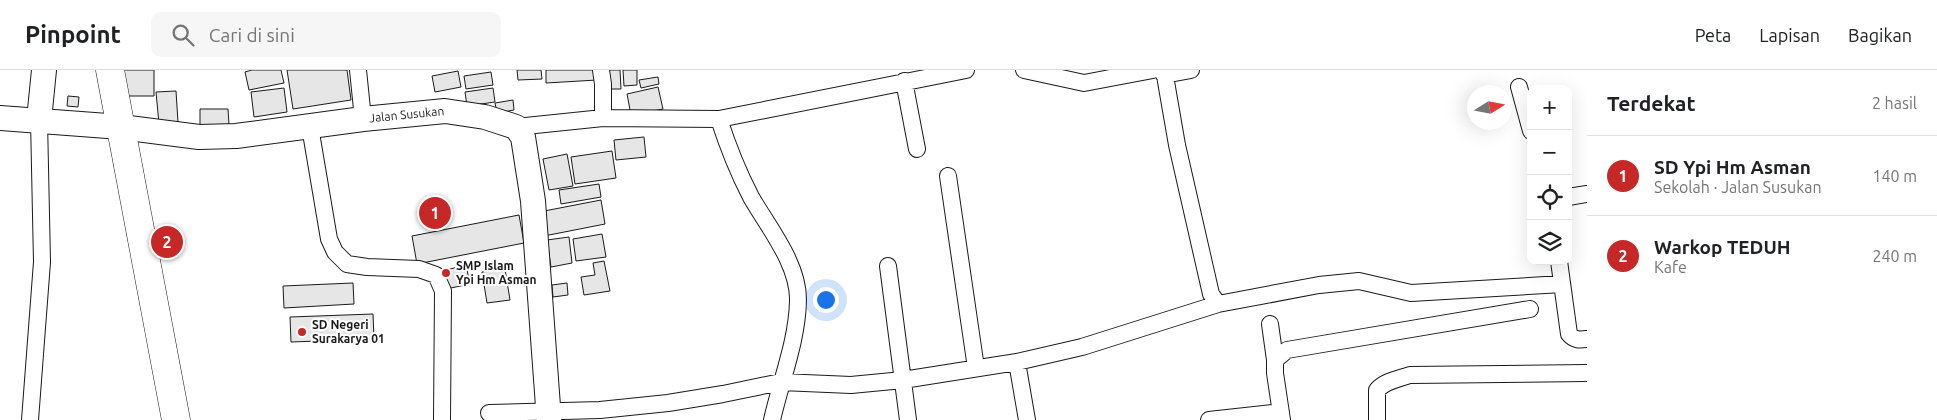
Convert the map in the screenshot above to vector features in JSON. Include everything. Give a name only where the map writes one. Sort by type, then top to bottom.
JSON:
[{"type":"highway","points":[[110,70],[176,420]]},
{"type":"street","points":[[30,420],[42,262],[39,120],[44,70]]},
{"type":"street","points":[[358,70],[362,119]]},
{"type":"street","points":[[601,70],[603,118]]},
{"type":"street","points":[[549,415],[533,201],[523,137],[516,127],[603,118],[718,119],[966,70]]},
{"type":"street","points":[[1024,70],[1084,83],[1161,72],[1191,70]]},
{"type":"street","points":[[1161,72],[1211,294],[1218,304]]},
{"type":"street","points":[[904,81],[917,149]]},
{"type":"street","points":[[1519,87],[1531,130]]},
{"type":"street","name":"Jalan Susukan","points":[[0,118],[121,127],[199,137],[236,136],[362,119],[445,112],[484,117],[516,127]]},
{"type":"street","points":[[718,119],[733,161],[773,231],[792,272],[798,298],[794,341],[781,382],[772,420]]},
{"type":"street","points":[[310,127],[329,239],[335,252],[347,264],[367,267],[420,269],[436,275],[443,291],[442,420]]},
{"type":"street","points":[[948,176],[976,368]]},
{"type":"street","points":[[1572,196],[1587,194]]},
{"type":"street","points":[[1560,265],[1569,334],[1572,338],[1578,340],[1587,339]]},
{"type":"street","points":[[888,266],[908,420]]},
{"type":"street","points":[[489,413],[549,415],[668,403],[781,382],[851,385],[903,380],[1017,362],[1082,347],[1218,304],[1319,285],[1359,281],[1411,294],[1562,284]]},
{"type":"street","points":[[1275,360],[1287,350],[1530,308]]},
{"type":"street","points":[[1209,420],[1281,416],[1270,324]]},
{"type":"street","points":[[1017,362],[1027,420]]},
{"type":"street","points":[[1377,420],[1377,390],[1388,382],[1410,375],[1587,373]]},
{"type":"building","points":[[122,70],[154,70],[154,96],[122,96]]},
{"type":"building","points":[[252,70],[281,70],[284,83],[249,90],[245,72]]},
{"type":"building","points":[[287,70],[347,70],[351,100],[293,109]]},
{"type":"building","points":[[517,70],[541,70],[542,79],[518,80]]},
{"type":"building","points":[[546,70],[596,70],[597,80],[546,83]]},
{"type":"building","points":[[607,70],[620,70],[621,89],[608,89]]},
{"type":"building","points":[[623,70],[637,70],[637,85],[624,86]]},
{"type":"building","points":[[458,71],[461,87],[435,92],[432,76]]},
{"type":"building","points":[[491,72],[493,85],[466,89],[464,76]]},
{"type":"building","points":[[658,77],[659,84],[641,88],[639,80]]},
{"type":"building","points":[[658,87],[663,109],[631,115],[627,94]]},
{"type":"building","points":[[284,88],[287,112],[254,117],[251,92]]},
{"type":"building","points":[[493,88],[495,102],[467,106],[465,92]]},
{"type":"building","points":[[176,91],[178,122],[159,124],[156,92]]},
{"type":"building","points":[[68,96],[79,97],[78,107],[67,106]]},
{"type":"building","points":[[513,100],[514,110],[497,113],[495,103]]},
{"type":"building","points":[[200,109],[228,109],[229,125],[200,126]]},
{"type":"building","points":[[644,137],[646,157],[616,160],[614,140]]},
{"type":"building","points":[[612,151],[616,178],[575,184],[571,157]]},
{"type":"building","points":[[567,154],[573,186],[549,190],[543,159]]},
{"type":"building","points":[[599,184],[601,197],[561,204],[559,190]]},
{"type":"building","points":[[601,200],[605,224],[544,236],[539,212]]},
{"type":"building","points":[[519,215],[524,243],[417,264],[412,236]]},
{"type":"building","points":[[602,234],[606,257],[576,261],[573,239]]},
{"type":"building","points":[[569,237],[572,263],[551,267],[547,240]]},
{"type":"building","points":[[604,261],[610,291],[584,295],[581,277],[595,275],[593,263]]},
{"type":"building","points":[[466,265],[470,284],[446,289],[442,271]]},
{"type":"building","points":[[505,269],[510,300],[487,303],[482,272]]},
{"type":"building","points":[[353,283],[354,304],[284,308],[283,286]]},
{"type":"building","points":[[567,283],[568,295],[553,297],[552,285]]},
{"type":"building","points":[[373,314],[374,339],[291,342],[290,317]]},
{"type":"place","name":"SD Ypi Hm Asman","points":[[435,213]]},
{"type":"place","name":"Warkop TEDUH","points":[[167,242]]},
{"type":"place","name":"SMP Islam Ypi Hm Asman","points":[[446,273]]},
{"type":"place","name":"SD Negeri Surakarya 01","points":[[302,332]]}]
